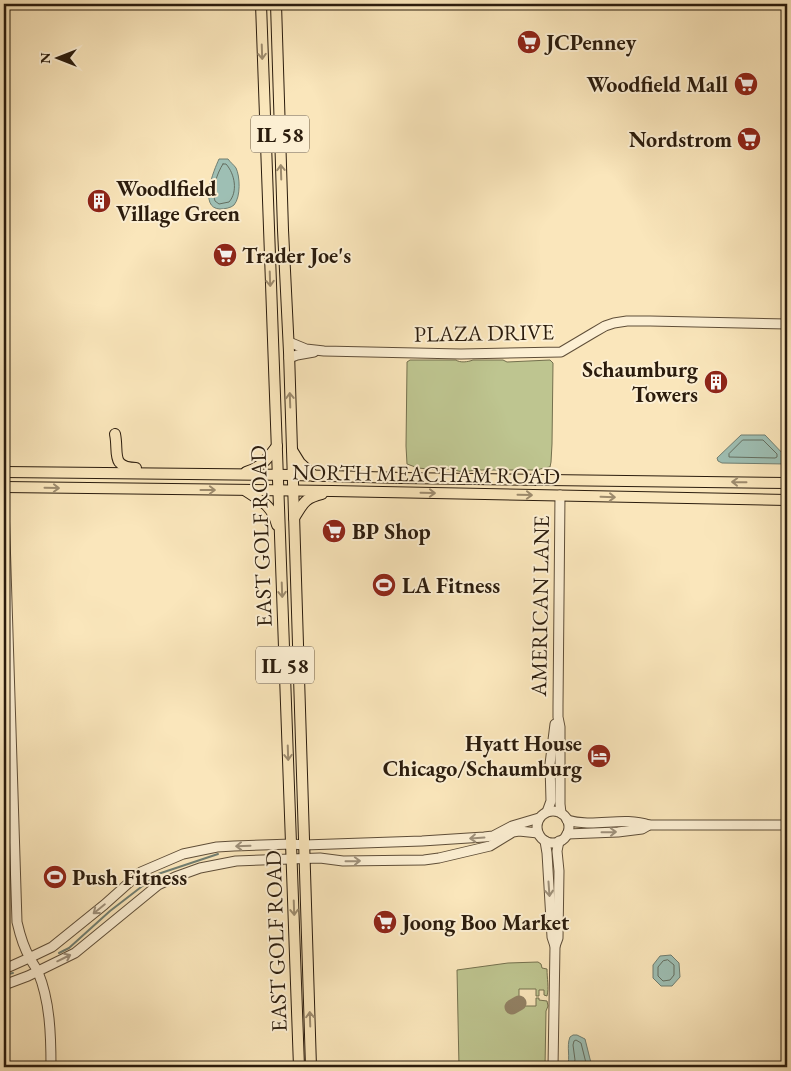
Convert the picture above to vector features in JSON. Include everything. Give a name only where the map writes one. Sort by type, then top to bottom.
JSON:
[{"type":"main road","name":"EAST GOLF ROAD","points":[[261,4],[299,1067]]},
{"type":"main road","name":"EAST GOLF ROAD","points":[[276,4],[311,1067]]},
{"type":"main road","points":[[98,473],[112,459],[115,434],[117,457],[120,464],[124,467],[176,469],[186,474]]},
{"type":"main road","points":[[239,474],[260,466],[277,446]]},
{"type":"main road","points":[[292,448],[300,463],[314,476]]},
{"type":"main road","name":"NORTH MEACHAM ROAD","points":[[4,472],[292,474],[402,478],[787,483]]},
{"type":"main road","name":"NORTH MEACHAM ROAD","points":[[4,487],[787,500]]},
{"type":"main road","points":[[245,490],[269,506],[275,517],[280,541]]},
{"type":"main road","points":[[294,518],[305,501],[332,491]]},
{"type":"street","name":"PLAZA DRIVE","points":[[288,342],[306,349],[324,351],[461,354],[561,352],[614,323],[627,321],[787,324]]},
{"type":"street","name":"PLAZA DRIVE","points":[[289,358],[324,351]]},
{"type":"street","name":"AMERICAN LANE","points":[[560,495],[558,717],[560,727],[560,804],[564,817]]},
{"type":"street","points":[[4,505],[17,922],[21,941],[38,971],[47,1001],[51,1039],[51,1067]]},
{"type":"street","name":"AMERICAN LANE","points":[[547,812],[551,801],[550,764],[555,722],[558,717]]},
{"type":"street","points":[[4,968],[52,947],[141,872],[184,854],[217,847],[484,838],[493,836],[512,826],[539,818],[552,811],[578,823],[640,822],[649,826]]},
{"type":"street","points":[[545,841],[555,843],[567,834],[569,829],[564,817]]},
{"type":"street","points":[[539,818],[538,833],[545,841],[547,853],[552,937],[555,946],[553,1067]]},
{"type":"street","points":[[567,834],[618,832],[642,829],[649,826],[787,825]]},
{"type":"street","points":[[4,985],[28,976],[75,953],[158,885],[200,868],[236,861],[320,858],[343,861],[424,860],[490,846],[513,832],[520,830],[538,833]]},
{"type":"street","points":[[555,946],[558,938],[557,851],[560,841]]},
{"type":"green space","points":[[410,360],[456,360],[464,362],[473,360],[503,360],[507,362],[550,360],[553,363],[550,467],[537,470],[476,470],[463,472],[450,469],[418,468],[407,464],[407,362]]},
{"type":"green space","points":[[538,962],[542,968],[547,969],[547,996],[544,995],[544,990],[539,990],[539,996],[536,996],[536,989],[519,989],[519,1002],[512,1006],[509,1004],[508,1010],[519,1004],[519,1006],[536,1006],[536,998],[547,1001],[545,1067],[459,1067],[457,970],[508,963]]},
{"type":"water","points":[[219,159],[228,159],[236,168],[239,181],[238,197],[234,205],[222,209],[213,207],[209,196],[211,179]]},
{"type":"water","points":[[741,435],[765,435],[787,458],[787,464],[722,463],[718,461],[717,458]]},
{"type":"water","points":[[671,955],[679,963],[680,977],[672,986],[661,986],[653,978],[653,965],[660,956]]},
{"type":"water","points":[[573,1035],[585,1039],[592,1067],[567,1067],[569,1041]]},
{"type":"waterway","points":[[59,953],[69,948],[110,911],[158,874],[218,854]]},
{"type":"waterway","points":[[4,975],[13,973]]},
{"type":"taxiway","points":[[512,1007],[519,1003]]},
{"type":"place","name":"JCPenney","points":[[529,42]]},
{"type":"place","name":"Woodfield Mall","points":[[746,84]]},
{"type":"place","name":"Nordstrom","points":[[749,139]]},
{"type":"place","name":"Woodlfield Village Green","points":[[99,201]]},
{"type":"place","name":"Trader Joe's","points":[[225,255]]},
{"type":"place","name":"Schaumburg Towers","points":[[716,382]]},
{"type":"place","name":"BP Shop","points":[[334,531]]},
{"type":"place","name":"LA Fitness","points":[[384,585]]},
{"type":"place","name":"Hyatt House Chicago/Schaumburg","points":[[599,756]]},
{"type":"place","name":"Push Fitness","points":[[55,877]]},
{"type":"place","name":"Joong Boo Market","points":[[385,922]]}]
